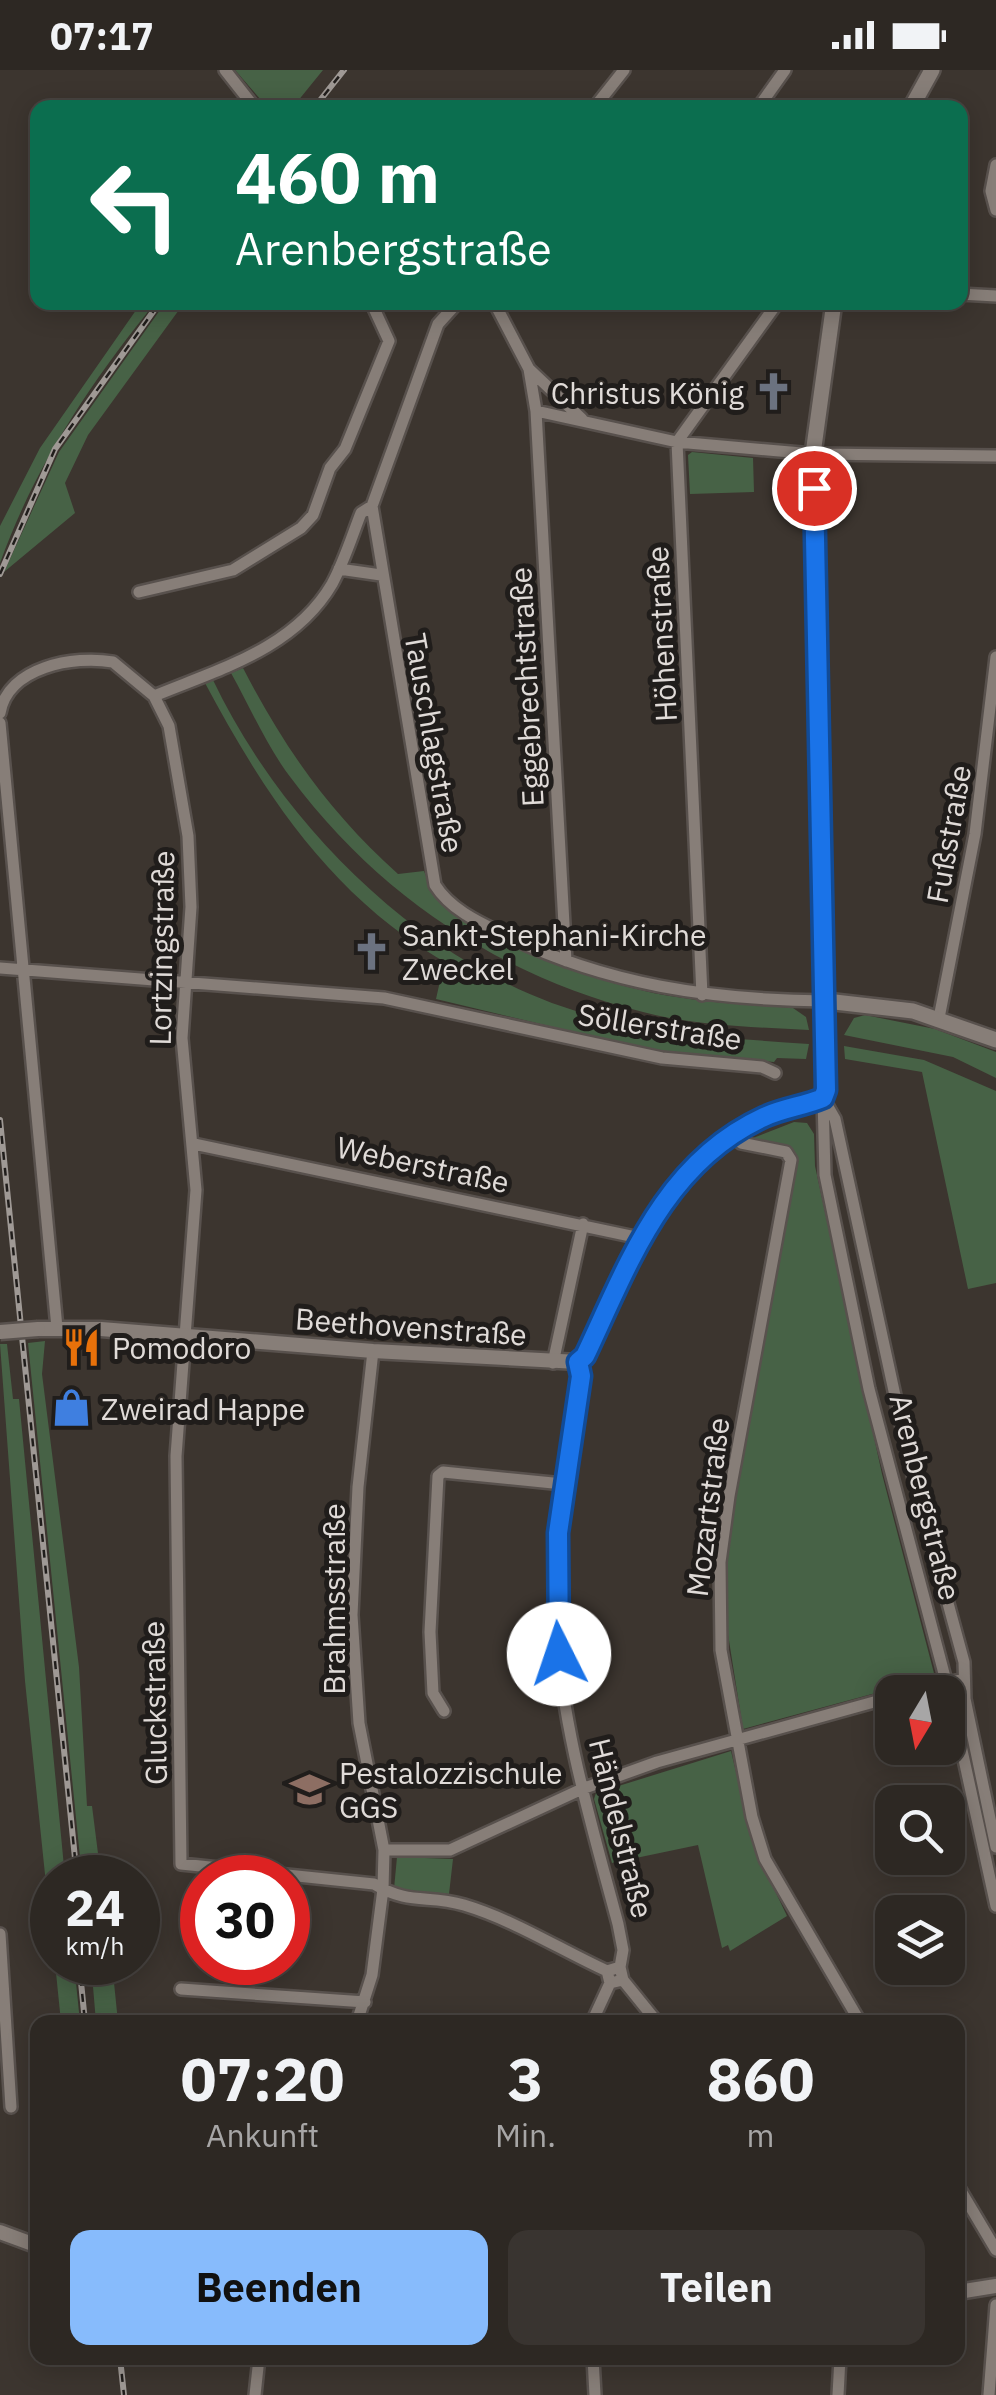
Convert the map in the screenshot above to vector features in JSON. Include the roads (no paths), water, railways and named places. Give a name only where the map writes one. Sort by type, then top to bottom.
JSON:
[{"type":"main road","points":[[915,100],[932,70]]},
{"type":"main road","points":[[833,310],[814,454],[826,1001],[940,1011],[996,1040]]},
{"type":"street","points":[[225,70],[249,100]]},
{"type":"street","points":[[600,100],[624,70]]},
{"type":"street","points":[[764,100],[785,70]]},
{"type":"street","points":[[996,165],[992,191],[996,210]]},
{"type":"street","points":[[968,294],[996,296]]},
{"type":"street","points":[[138,592],[232,570],[301,528],[312,515],[330,468],[345,448],[389,341],[375,310]]},
{"type":"street","name":"Tauschlagstraße","points":[[154,696],[241,659],[300,626],[338,569],[362,512],[372,506],[438,324],[451,310]]},
{"type":"street","points":[[498,310],[529,369],[586,422]]},
{"type":"street","points":[[677,442],[772,310]]},
{"type":"street","name":"Eggebrechtstraße","points":[[529,369],[536,411],[566,961]]},
{"type":"street","points":[[536,411],[677,442],[814,454],[996,456]]},
{"type":"street","name":"Höhenstraße","points":[[677,442],[702,995]]},
{"type":"street","name":"Tauschlagstraße","points":[[372,506],[435,885],[450,903],[484,925],[613,978],[702,995],[826,1001]]},
{"type":"street","points":[[338,569],[381,576]]},
{"type":"street","name":"Fußstraße","points":[[940,1011],[975,834],[996,658]]},
{"type":"street","name":"Lortzingstraße","points":[[0,713],[8,690],[21,676],[102,660],[121,666],[154,696],[169,726],[188,836],[191,907],[182,1038],[194,1144],[194,1236],[186,1337]]},
{"type":"street","points":[[0,723],[58,1328]]},
{"type":"street","name":"Söllerstraße","points":[[0,968],[384,998],[662,1058],[762,1067],[775,1073]]},
{"type":"street","name":"Arenbergstraße","points":[[826,1001],[825,1175],[866,1373],[944,1675]]},
{"type":"street","name":"Arenbergstraße","points":[[823,1098],[835,1119],[909,1460],[964,1662],[964,1675]]},
{"type":"street","name":"Händelstraße","points":[[595,2015],[623,1950],[582,1789],[556,1627],[563,1484],[581,1376],[578,1362],[585,1356],[640,1238],[680,1178],[732,1135],[763,1118],[823,1098]]},
{"type":"street","name":"Mozartstraße","points":[[732,1135],[741,1143],[786,1152],[791,1160],[720,1562],[721,1650],[736,1740],[765,1859],[856,2015]]},
{"type":"street","name":"Weberstraße","points":[[194,1144],[640,1238]]},
{"type":"street","points":[[553,1363],[583,1224]]},
{"type":"street","name":"Beethovenstraße","points":[[0,1332],[58,1328],[578,1362]]},
{"type":"street","name":"Gluckstraße","points":[[186,1337],[176,1456],[181,1864],[374,1884],[383,1889]]},
{"type":"street","name":"Brahmsstraße","points":[[359,2015],[383,1889],[384,1850],[359,1724],[352,1615],[358,1487],[373,1351]]},
{"type":"street","points":[[444,1711],[433,1692],[430,1632],[438,1476],[443,1472],[563,1484]]},
{"type":"street","name":"Arenbergstraße","points":[[965,1684],[996,1847]]},
{"type":"street","points":[[384,1850],[450,1850],[582,1789],[736,1740],[875,1703]]},
{"type":"street","name":"Arenbergstraße","points":[[964,1765],[996,1906]]},
{"type":"street","points":[[383,1889],[390,1897],[461,1904],[514,1924],[615,1975],[651,2015]]},
{"type":"street","points":[[0,1934],[11,2106]]},
{"type":"street","points":[[181,1989],[364,2002]]},
{"type":"street","points":[[965,2198],[996,2250]]},
{"type":"street","points":[[0,2232],[30,2243]]},
{"type":"street","points":[[965,2291],[996,2286]]},
{"type":"street","points":[[988,2395],[996,2305]]},
{"type":"street","points":[[255,2395],[258,2365]]},
{"type":"street","points":[[593,2365],[595,2395]]},
{"type":"street","points":[[838,2395],[840,2365]]},
{"type":"railway","points":[[320,100],[344,70]]},
{"type":"railway","points":[[0,574],[55,449],[154,310]]},
{"type":"railway","points":[[0,1120],[75,1855]]},
{"type":"railway","points":[[81,1985],[84,2015]]},
{"type":"railway","points":[[121,2365],[124,2395]]},
{"type":"place","name":"Christus König","points":[[774,392]]},
{"type":"place","name":"Sankt-Stephani-Kirche Zweckel","points":[[372,951]]},
{"type":"place","name":"Pomodoro","points":[[82,1347]]},
{"type":"place","name":"Zweirad Happe","points":[[71,1408]]},
{"type":"place","name":"Pestalozzischule GGS","points":[[309,1789]]}]
